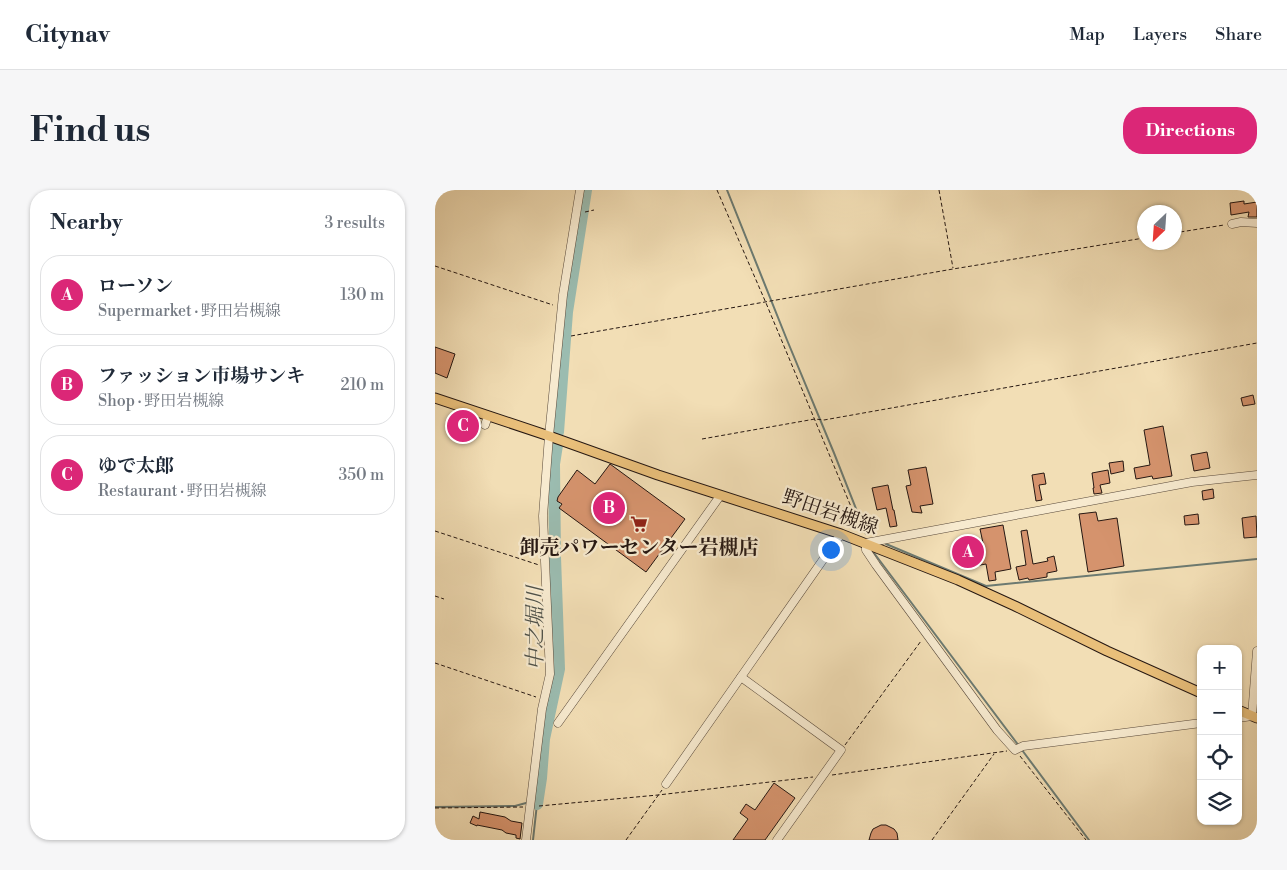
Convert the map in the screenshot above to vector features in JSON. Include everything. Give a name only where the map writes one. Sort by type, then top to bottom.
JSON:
[{"type":"main road","name":"野田岩槻線","points":[[435,398],[486,420],[549,436],[720,496],[841,534],[958,580],[1107,651],[1197,691]]},
{"type":"main road","points":[[1242,712],[1255,717]]},
{"type":"street","points":[[526,840],[529,807],[549,674],[543,516],[549,436],[561,308],[580,190]]},
{"type":"street","points":[[1232,224],[1241,222],[1257,223]]},
{"type":"street","points":[[1197,723],[1018,749],[997,730],[866,550],[869,545],[1192,482],[1257,475]]},
{"type":"street","points":[[557,723],[720,496]]},
{"type":"street","points":[[666,784],[841,534]]},
{"type":"street","points":[[1242,718],[1255,717],[1257,651]]},
{"type":"street","points":[[741,677],[841,750],[777,840]]},
{"type":"path","points":[[717,190],[767,302],[869,545]]},
{"type":"path","points":[[939,190],[953,269]]},
{"type":"path","points":[[576,212],[594,210]]},
{"type":"path","points":[[1182,232],[1232,224]]},
{"type":"path","points":[[571,336],[953,269],[1137,239]]},
{"type":"path","points":[[435,266],[561,308]]},
{"type":"path","points":[[702,439],[815,419],[824,420],[1257,343]]},
{"type":"path","points":[[435,530],[546,568]]},
{"type":"path","points":[[435,596],[444,599]]},
{"type":"path","points":[[841,750],[926,634]]},
{"type":"path","points":[[435,663],[544,700]]},
{"type":"path","points":[[542,806],[823,776],[1018,749],[1085,839]]},
{"type":"path","points":[[932,840],[994,753]]},
{"type":"path","points":[[626,840],[666,784]]},
{"type":"path","points":[[435,808],[529,807]]},
{"type":"building","points":[[1244,201],[1244,204],[1257,202],[1257,217],[1248,217],[1249,212],[1231,215],[1230,203]]},
{"type":"building","points":[[435,347],[455,354],[447,378],[435,373]]},
{"type":"building","points":[[1253,395],[1255,404],[1243,406],[1241,398]]},
{"type":"building","points":[[456,418],[472,423],[467,438],[452,433]]},
{"type":"building","points":[[1163,426],[1172,476],[1153,479],[1152,476],[1136,479],[1134,468],[1150,465],[1144,430]]},
{"type":"building","points":[[1207,452],[1210,468],[1194,471],[1191,455]]},
{"type":"building","points":[[1123,461],[1124,471],[1111,474],[1109,463]]},
{"type":"building","points":[[610,464],[685,519],[646,572],[559,508],[562,504],[557,501],[558,497],[577,470],[595,484]]},
{"type":"building","points":[[926,467],[933,504],[920,506],[922,513],[912,512],[906,486],[911,485],[908,470]]},
{"type":"building","points":[[1108,470],[1110,483],[1100,485],[1102,493],[1094,494],[1092,473]]},
{"type":"building","points":[[1044,473],[1046,484],[1039,485],[1042,500],[1036,501],[1032,475]]},
{"type":"building","points":[[888,485],[897,526],[890,527],[886,508],[877,510],[872,488]]},
{"type":"building","points":[[1213,489],[1214,498],[1203,500],[1202,491]]},
{"type":"building","points":[[1096,512],[1098,521],[1117,518],[1124,566],[1088,572],[1079,514]]},
{"type":"building","points":[[1198,514],[1199,524],[1185,525],[1184,516]]},
{"type":"building","points":[[1256,516],[1257,537],[1244,538],[1242,518]]},
{"type":"building","points":[[1003,525],[1011,569],[995,572],[996,580],[989,581],[986,564],[964,568],[960,546],[983,543],[980,529]]},
{"type":"building","points":[[1027,530],[1033,564],[1048,561],[1047,558],[1054,556],[1057,571],[1047,573],[1047,577],[1019,580],[1016,567],[1026,565],[1021,531]]},
{"type":"building","points":[[774,783],[795,798],[765,840],[733,840],[748,819],[740,813],[746,804],[755,810]]},
{"type":"building","points":[[480,812],[522,823],[520,839],[516,838],[516,835],[502,830],[470,823],[473,816],[479,819]]},
{"type":"building","points":[[881,825],[894,829],[898,840],[869,840],[873,829]]},
{"type":"waterway","name":"中之堀川","points":[[558,432],[567,312],[586,190]]},
{"type":"waterway","points":[[727,190],[866,534]]},
{"type":"waterway","name":"中之堀川","points":[[537,804],[544,739],[559,669],[554,464],[557,445]]},
{"type":"waterway","points":[[886,544],[986,586],[1257,559]]},
{"type":"waterway","points":[[874,553],[1019,746]]},
{"type":"waterway","points":[[1022,750],[1089,840]]},
{"type":"waterway","points":[[435,807],[515,806],[526,803]]},
{"type":"waterway","name":"中之堀川","points":[[533,840],[537,804],[534,803]]},
{"type":"place","name":"ゆで太郎","points":[[463,426]]},
{"type":"place","name":"ファッション市場サンキ","points":[[609,508]]},
{"type":"place","name":"卸売パワーセンター岩槻店","points":[[639,524]]},
{"type":"place","name":"ローソン","points":[[968,552]]}]
